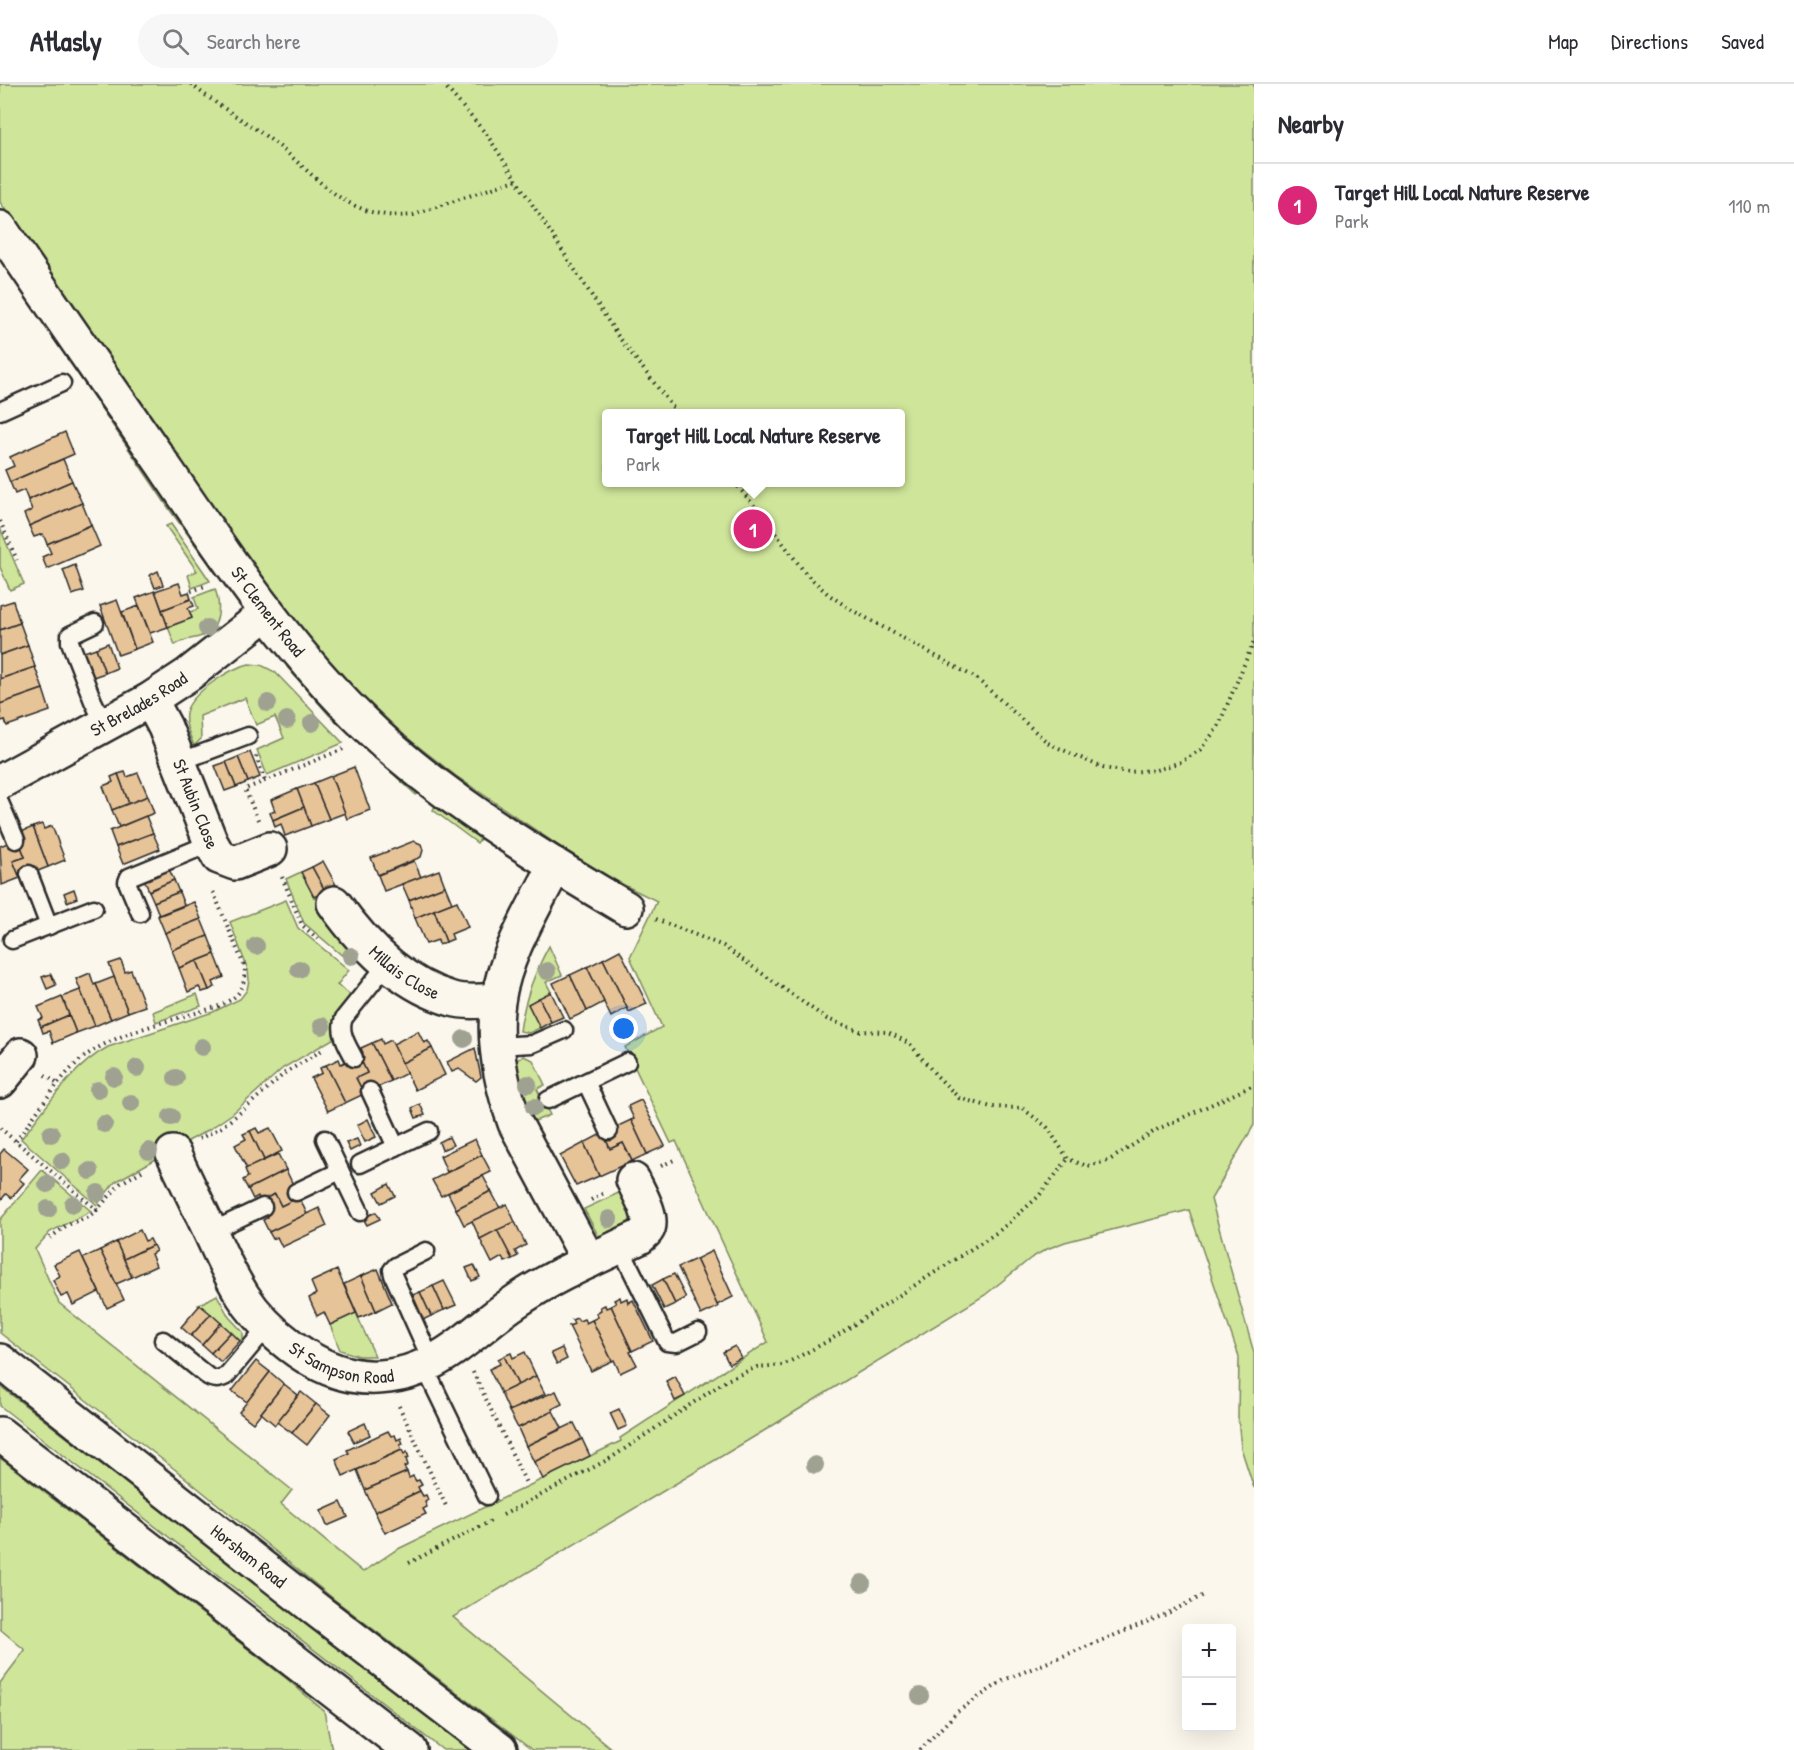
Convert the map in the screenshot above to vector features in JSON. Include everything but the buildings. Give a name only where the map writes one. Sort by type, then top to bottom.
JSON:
[{"type":"street","name":"St Clement Road","points":[[0,228],[235,569],[303,656],[352,710],[410,765],[555,866],[626,908]]},
{"type":"street","name":"St Brelades Road","points":[[0,782],[105,726],[189,674],[268,612]]},
{"type":"street","name":"St Aubin Close","points":[[148,700],[157,712],[215,850],[227,861],[236,863],[270,849]]},
{"type":"street","points":[[555,866],[513,953],[498,1000],[496,1046],[502,1081],[515,1123],[589,1261]]},
{"type":"street","name":"Millais Close","points":[[334,903],[354,931],[370,948],[411,980],[433,992],[454,999],[498,1000]]},
{"type":"street","points":[[0,1081],[21,1054]]},
{"type":"street","name":"St Sampson Road","points":[[173,1153],[243,1297],[267,1326],[293,1348],[331,1369],[351,1376],[388,1376],[406,1373],[428,1364],[526,1294],[557,1276],[640,1237],[648,1230],[650,1223],[648,1213],[629,1172]]},
{"type":"street","name":"Horsham Road","points":[[0,1361],[500,1750]]},
{"type":"street","points":[[0,1434],[410,1750]]},
{"type":"lane","points":[[0,411],[62,383]]},
{"type":"lane","points":[[95,623],[70,635],[70,642],[105,726]]},
{"type":"lane","points":[[179,762],[248,736]]},
{"type":"lane","points":[[0,803],[16,840]]},
{"type":"lane","points":[[140,913],[127,882],[129,877],[215,850]]},
{"type":"lane","points":[[29,874],[49,926]]},
{"type":"lane","points":[[12,940],[94,908]]},
{"type":"lane","points":[[354,1058],[343,1036],[341,1025],[344,1018],[388,963]]},
{"type":"lane","points":[[496,1046],[532,1044],[564,1030]]},
{"type":"lane","points":[[548,1100],[627,1062]]},
{"type":"lane","points":[[586,1082],[609,1131]]},
{"type":"lane","points":[[370,1091],[396,1147]]},
{"type":"lane","points":[[360,1164],[429,1131]]},
{"type":"lane","points":[[325,1139],[360,1212]]},
{"type":"lane","points":[[296,1192],[340,1171]]},
{"type":"lane","points":[[210,1232],[263,1207]]},
{"type":"lane","points":[[620,1247],[668,1342],[676,1343],[698,1332]]},
{"type":"lane","points":[[426,1251],[396,1266],[393,1275],[428,1364],[487,1496]]},
{"type":"lane","points":[[163,1340],[206,1375],[212,1379],[219,1379],[226,1376],[267,1326]]},
{"type":"path","points":[[191,84],[289,153],[338,197],[348,204],[374,214],[400,217],[413,215],[516,180]]},
{"type":"path","points":[[443,84],[487,135],[618,336],[674,409]]},
{"type":"path","points":[[738,487],[762,515],[806,574],[828,594],[850,609],[976,678],[1048,743],[1103,768],[1128,772],[1156,770],[1181,762],[1200,750],[1218,727],[1254,641]]},
{"type":"path","points":[[0,521],[17,560]]},
{"type":"path","points":[[191,591],[212,584]]},
{"type":"path","points":[[327,946],[302,925],[245,789],[352,746]]},
{"type":"path","points":[[16,1141],[77,1063],[91,1052],[108,1042],[219,1006],[240,992],[245,968],[202,864],[215,850]]},
{"type":"path","points":[[626,908],[723,946],[826,1019],[860,1031],[888,1032],[910,1044],[959,1098],[991,1107],[1022,1108],[1047,1127],[1068,1158],[1087,1166],[1108,1161],[1158,1129],[1254,1085]]},
{"type":"path","points":[[50,1238],[67,1225],[88,1218],[121,1183],[220,1128],[285,1073],[337,1042],[343,1036]]},
{"type":"path","points":[[0,1128],[97,1210]]},
{"type":"path","points":[[502,1515],[611,1458],[727,1380],[757,1367],[783,1365],[830,1340],[999,1231],[1038,1197],[1068,1158]]},
{"type":"path","points":[[472,1369],[526,1483]]},
{"type":"path","points":[[397,1403],[447,1508]]},
{"type":"path","points":[[409,1563],[492,1521]]},
{"type":"path","points":[[920,1750],[957,1712],[1004,1680],[1164,1615],[1204,1595]]},
{"type":"green space","points":[[0,84],[1254,84],[1254,1125],[1211,1199],[1254,1353],[1254,1488],[1241,1448],[1238,1417],[1239,1357],[1189,1210],[1065,1242],[1031,1258],[985,1295],[453,1617],[613,1750],[532,1750],[335,1600],[177,1471],[0,1333],[0,1220],[42,1170],[91,1211],[50,1232],[35,1249],[59,1303],[292,1490],[281,1504],[363,1572],[396,1550],[621,1441],[620,1438],[768,1342],[676,1141],[671,1143],[625,1047],[662,1027],[630,957],[657,901],[612,879],[565,850],[456,776],[405,736],[357,691],[318,651],[287,614],[124,385],[0,202]]},
{"type":"green space","points":[[0,248],[222,573],[218,576],[172,513],[0,259]]},
{"type":"green space","points":[[171,524],[210,581],[192,588],[188,575],[197,571],[166,526]]},
{"type":"green space","points":[[0,528],[24,584],[10,590],[0,567]]},
{"type":"green space","points":[[215,589],[219,609],[213,628],[202,636],[175,645],[168,627],[192,618],[190,612],[198,609],[194,597]]},
{"type":"green space","points":[[249,664],[261,665],[275,672],[343,743],[267,775],[257,750],[284,738],[275,717],[256,725],[245,698],[200,716],[201,739],[194,746],[186,721],[189,705],[212,682]]},
{"type":"green space","points":[[289,664],[419,791],[416,795],[329,715],[287,667]]},
{"type":"green space","points":[[436,804],[482,837],[477,843],[433,810]]},
{"type":"green space","points":[[301,872],[331,924],[361,959],[356,963],[351,963],[304,923],[286,879]]},
{"type":"green space","points":[[286,900],[298,928],[349,970],[337,985],[354,997],[338,1036],[283,1068],[232,1114],[208,1130],[115,1182],[97,1205],[21,1139],[71,1076],[95,1055],[108,1047],[213,1012],[240,999],[247,990],[248,970],[230,922]]},
{"type":"green space","points":[[549,946],[562,975],[546,982],[551,992],[528,1004],[540,1028],[529,1033],[520,1031],[530,987]]},
{"type":"green space","points":[[197,994],[201,1006],[156,1022],[153,1012]]},
{"type":"green space","points":[[523,1056],[533,1060],[545,1085],[537,1089],[550,1115],[530,1123],[513,1063]]},
{"type":"green space","points":[[627,1189],[633,1206],[630,1220],[622,1229],[599,1237],[584,1209]]},
{"type":"green space","points":[[217,1295],[229,1317],[243,1332],[243,1338],[240,1341],[198,1305]]},
{"type":"green space","points":[[356,1313],[375,1356],[359,1356],[340,1350],[330,1325]]},
{"type":"green space","points":[[0,1386],[472,1750],[443,1750],[0,1406]]},
{"type":"green space","points":[[0,1458],[287,1679],[324,1711],[332,1750],[0,1750],[0,1683],[25,1650],[0,1629]]},
{"type":"place","name":"Target Hill Local Nature Reserve","points":[[753,529]]}]
